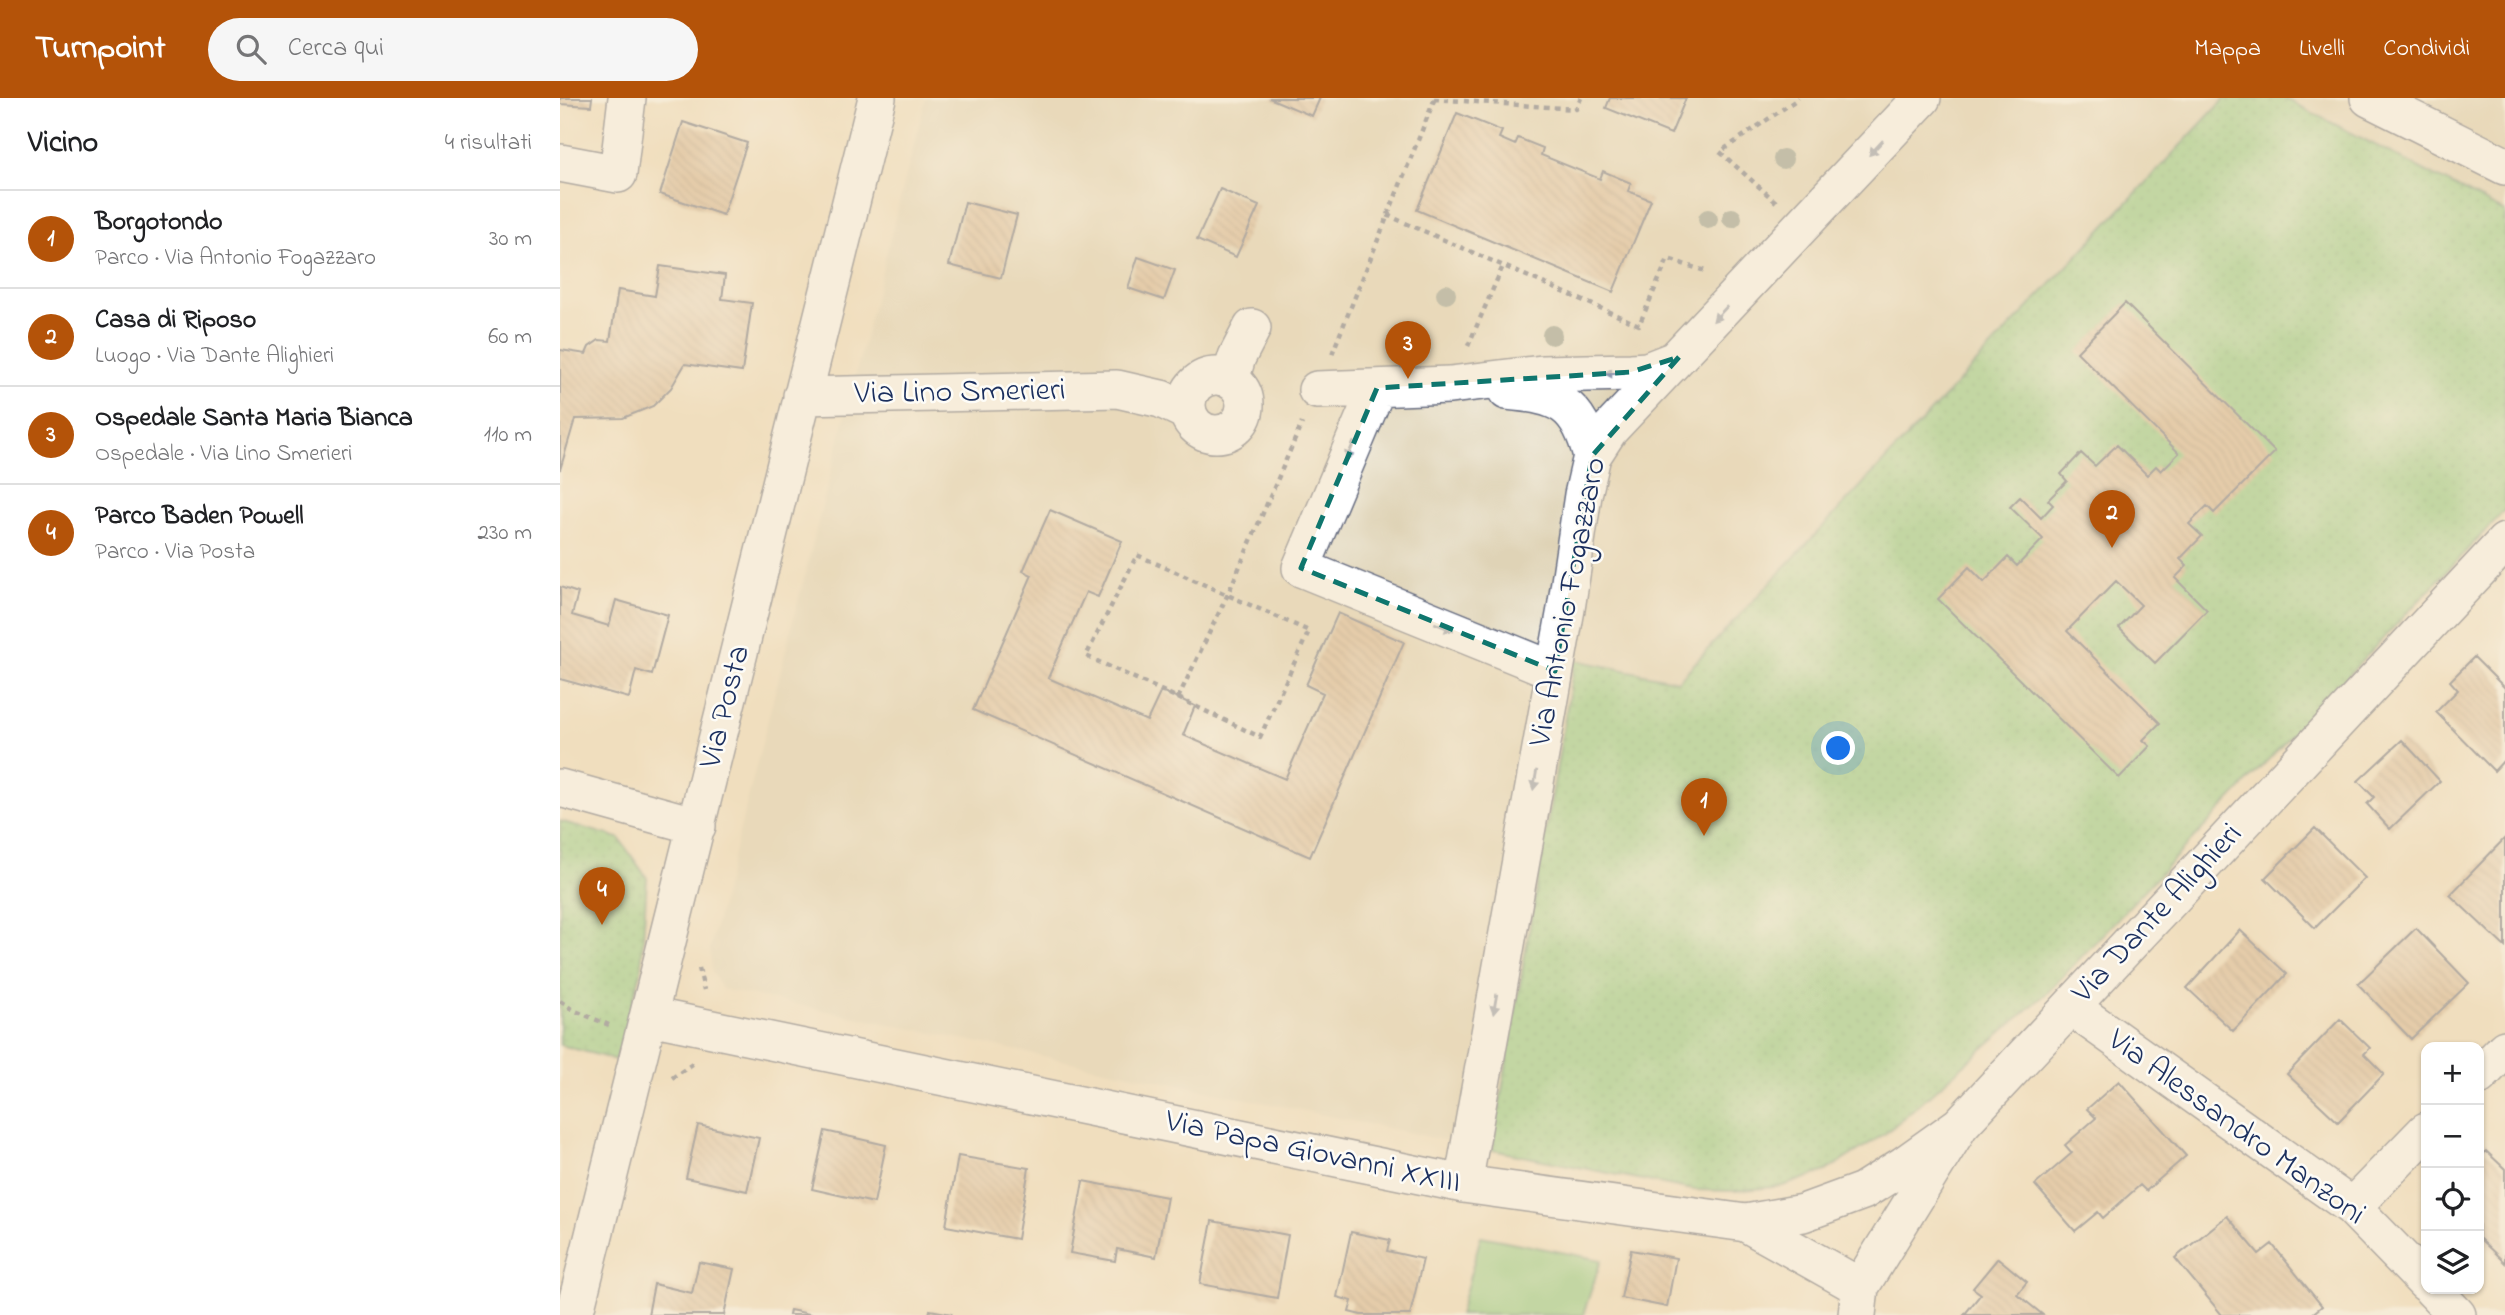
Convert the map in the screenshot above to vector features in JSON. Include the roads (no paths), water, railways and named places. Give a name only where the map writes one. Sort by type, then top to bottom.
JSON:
[{"type":"street","points":[[560,163],[618,174],[627,98]]},
{"type":"street","name":"Via Posta","points":[[574,1315],[877,98]]},
{"type":"street","name":"Via Antonio Fogazzaro","points":[[1463,1184],[1592,456],[1609,430],[1922,98]]},
{"type":"street","points":[[2369,98],[2505,166]]},
{"type":"street","points":[[1188,412],[1191,391],[1217,379],[1237,358],[1252,328]]},
{"type":"street","points":[[1317,390],[1450,385],[1542,374],[1639,372],[1663,366],[1679,358]]},
{"type":"street","name":"Via Lino Smerieri","points":[[802,396],[1117,389],[1161,398],[1188,412],[1195,425],[1210,433],[1219,434],[1236,426],[1244,411],[1245,402],[1238,385],[1217,379],[1133,382],[1117,389]]},
{"type":"street","points":[[1450,385],[1541,394],[1558,400],[1568,407],[1584,429],[1592,456]]},
{"type":"street","points":[[1377,388],[1301,568],[1555,671]]},
{"type":"street","name":"Via Dante Alighieri","points":[[1858,1301],[1960,1125],[2505,542]]},
{"type":"street","points":[[560,788],[697,827]]},
{"type":"street","name":"Via Alessandro Manzoni","points":[[2071,1007],[2352,1208],[2421,1278]]},
{"type":"street","name":"Via Papa Giovanni XXIII","points":[[647,1026],[1463,1184],[1746,1223],[1803,1213],[1863,1191],[1960,1125]]},
{"type":"street","points":[[2484,1071],[2505,1049]]},
{"type":"street","points":[[2352,1208],[2421,1136]]},
{"type":"street","points":[[1746,1223],[1858,1301]]},
{"type":"street","points":[[2437,1294],[2457,1315]]},
{"type":"place","name":"Ospedale Santa Maria Bianca","points":[[1408,379]]},
{"type":"place","name":"Casa di Riposo","points":[[2112,548]]},
{"type":"place","name":"Borgotondo","points":[[1704,836]]},
{"type":"place","name":"Parco Baden Powell","points":[[602,925]]}]
